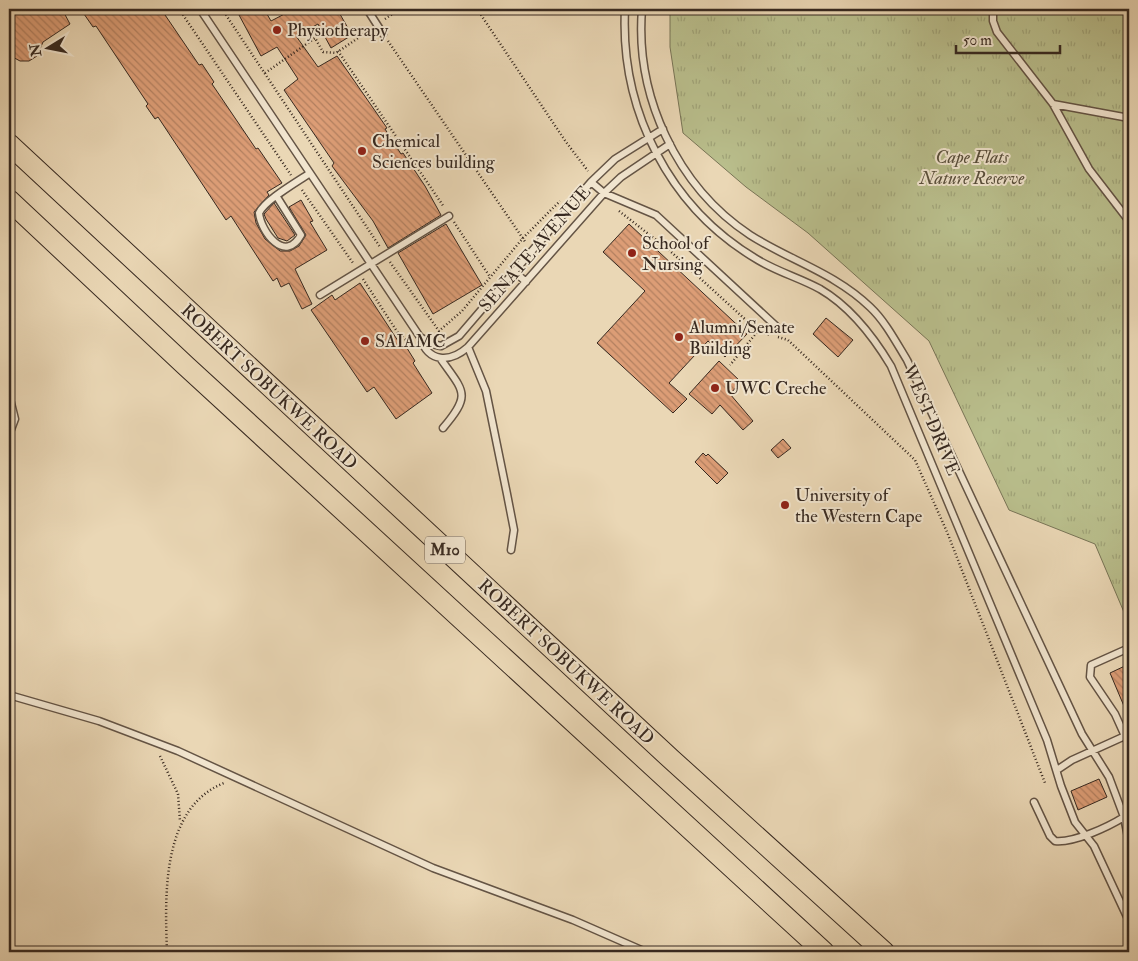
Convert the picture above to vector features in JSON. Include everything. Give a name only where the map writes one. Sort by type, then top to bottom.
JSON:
[{"type":"main road","name":"ROBERT SOBUKWE ROAD","points":[[9,144],[671,759],[884,952]]},
{"type":"main road","name":"M10","points":[[9,200],[186,366],[824,952]]},
{"type":"lane","points":[[200,9],[372,264],[420,337],[423,347],[440,358],[457,382],[462,401],[460,409],[443,428]]},
{"type":"lane","points":[[367,9],[383,34]]},
{"type":"lane","name":"WEST DRIVE","points":[[625,9],[626,60],[631,89],[648,138],[672,181],[711,226],[736,247],[760,261],[820,289],[857,319],[876,339],[891,366],[1044,730],[1061,786],[1075,822],[1094,846],[1128,917]]},
{"type":"lane","name":"WEST DRIVE","points":[[642,9],[642,61],[647,84],[662,129],[692,179],[722,213],[756,239],[829,276],[853,292],[872,308],[890,333],[923,394],[1066,699],[1092,751],[1109,777],[1124,817],[1129,842]]},
{"type":"lane","points":[[992,9],[993,21],[997,32],[1053,104],[1090,169],[1129,221]]},
{"type":"lane","points":[[1053,104],[1129,118]]},
{"type":"lane","name":"SENATE AVENUE","points":[[420,337],[436,346],[450,342],[466,329],[532,248],[590,182],[610,163],[662,129]]},
{"type":"lane","name":"SENATE AVENUE","points":[[440,358],[452,357],[468,346],[604,193],[621,177],[670,144]]},
{"type":"lane","points":[[277,197],[301,235],[290,245],[284,247],[275,244],[259,218],[261,208],[310,173]]},
{"type":"lane","points":[[590,182],[604,193],[656,215],[777,327]]},
{"type":"lane","points":[[320,295],[450,216]]},
{"type":"lane","points":[[514,271],[526,282]]},
{"type":"lane","points":[[468,346],[486,391],[508,494],[514,530],[511,550]]},
{"type":"lane","points":[[9,395],[12,418],[9,435]]},
{"type":"lane","points":[[1129,648],[1091,665],[1090,677],[1115,714],[1129,745]]},
{"type":"lane","points":[[9,695],[99,721],[154,742],[238,778],[433,868],[573,920],[646,952]]},
{"type":"lane","points":[[1057,770],[1125,736]]},
{"type":"lane","points":[[1034,802],[1050,836],[1056,841],[1063,842],[1124,817]]},
{"type":"path","points":[[222,9],[386,255],[440,331],[462,311],[523,238],[563,198]]},
{"type":"path","points":[[265,73],[315,38],[323,52],[338,51],[400,9]]},
{"type":"path","points":[[477,9],[566,142],[589,172]]},
{"type":"path","points":[[383,34],[523,238],[532,248]]},
{"type":"path","points":[[338,51],[446,209]]},
{"type":"path","points":[[583,178],[594,166]]},
{"type":"path","points":[[613,209],[669,250],[758,331],[788,340],[915,460],[947,532],[1044,783]]},
{"type":"path","points":[[450,216],[490,277]]},
{"type":"path","points":[[730,365],[758,331]]},
{"type":"path","points":[[154,742],[178,794],[180,822],[166,888],[168,952]]},
{"type":"path","points":[[180,822],[192,806],[209,791],[238,778]]},
{"type":"green space","name":"Cape Flats Nature Reserve","points":[[670,9],[1129,9],[1129,624],[1095,544],[1009,510],[929,341],[808,233],[746,187],[683,133],[670,47]]},
{"type":"building","points":[[9,9],[62,9],[70,24],[43,42],[37,56],[29,61],[20,61],[9,55]]},
{"type":"building","points":[[93,9],[161,9],[199,65],[202,64],[214,82],[212,84],[256,149],[258,148],[282,183],[267,192],[269,195],[254,212],[256,223],[265,239],[280,251],[290,251],[299,246],[306,235],[289,207],[301,200],[313,221],[310,222],[327,250],[295,269],[312,304],[302,309],[289,283],[281,287],[277,278],[273,281],[231,216],[226,220],[158,117],[155,119],[146,106],[148,104],[96,26],[93,27],[84,14]]},
{"type":"building","name":"Chemical Sciences building","points":[[250,9],[264,9],[271,21],[294,9],[337,9],[352,35],[331,48],[318,24],[296,36],[318,67],[337,56],[387,128],[385,129],[401,154],[403,153],[425,186],[441,215],[388,248],[373,221],[332,166],[334,163],[284,90],[298,79],[277,47],[261,56],[239,15]]},
{"type":"building","points":[[274,203],[295,235],[287,241],[278,238],[264,214]]},
{"type":"building","points":[[446,224],[482,285],[433,314],[398,253]]},
{"type":"building","name":"Alumni/Senate Building","points":[[629,224],[747,334],[725,357],[708,341],[669,383],[687,399],[673,413],[597,343],[645,291],[603,252]]},
{"type":"building","name":"SAIAMC","points":[[360,283],[402,347],[405,345],[415,361],[413,363],[432,393],[396,419],[374,387],[367,392],[311,310],[332,295],[335,300]]},
{"type":"building","points":[[826,318],[853,340],[838,357],[813,334]]},
{"type":"building","name":"UWC Creche","points":[[719,361],[741,382],[730,394],[753,421],[743,430],[720,405],[712,414],[689,394]]},
{"type":"building","name":"UWC Creche","points":[[783,439],[791,448],[778,458],[771,450]]},
{"type":"building","points":[[703,453],[706,456],[708,454],[728,473],[717,484],[695,462]]},
{"type":"building","points":[[1129,664],[1129,718],[1110,673]]},
{"type":"building","points":[[1099,779],[1107,797],[1078,810],[1071,791]]},
{"type":"place","name":"Physiotherapy","points":[[277,30]]},
{"type":"place","name":"Chemical Sciences building","points":[[362,151]]},
{"type":"place","name":"School of Nursing","points":[[632,253]]},
{"type":"place","name":"Alumni/Senate Building","points":[[679,337]]},
{"type":"place","name":"SAIAMC","points":[[365,341]]},
{"type":"place","name":"UWC Creche","points":[[715,388]]},
{"type":"place","name":"University of the Western Cape","points":[[785,505]]}]
